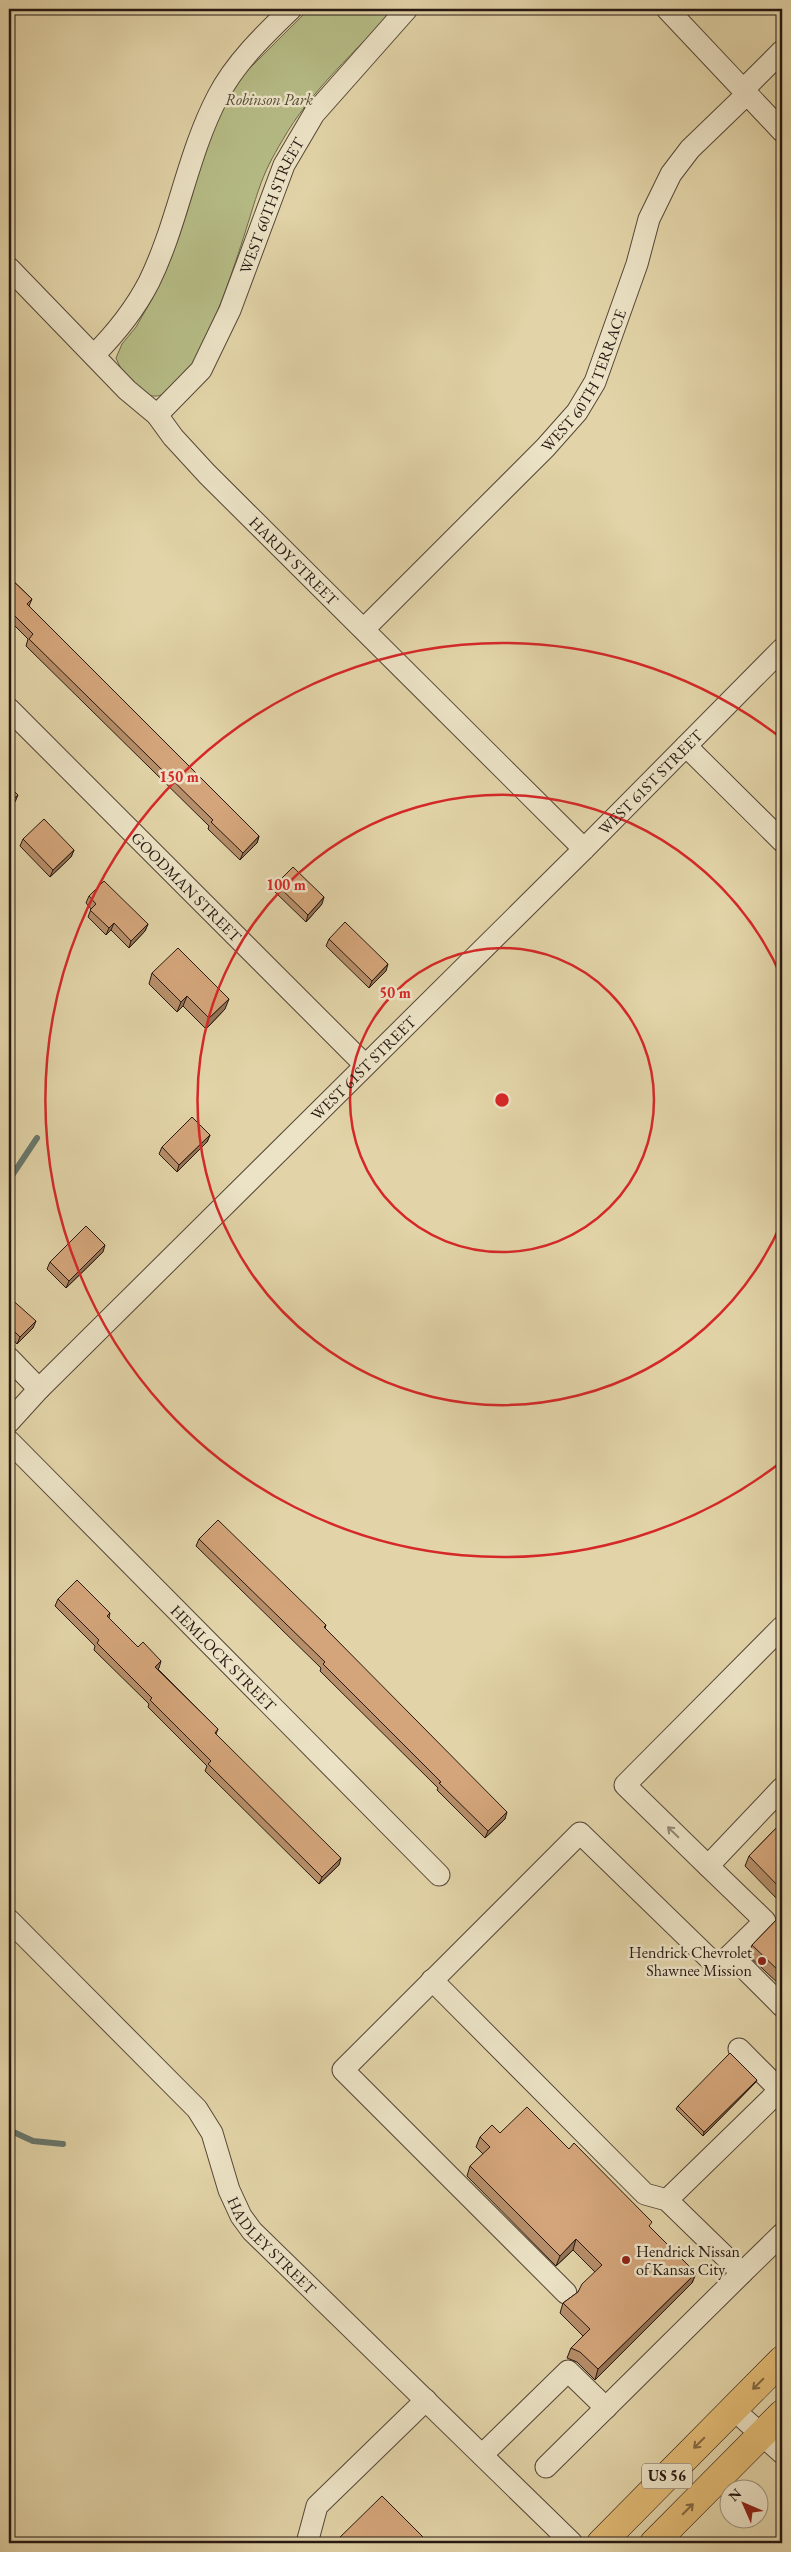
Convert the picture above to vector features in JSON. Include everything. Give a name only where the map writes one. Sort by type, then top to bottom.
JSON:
[{"type":"highway","name":"US 56","points":[[601,2543],[782,2360]]},
{"type":"highway","name":"US 56","points":[[654,2543],[782,2414]]},
{"type":"street","points":[[94,355],[130,312],[148,283],[168,234],[199,139],[218,95],[261,38],[291,9]]},
{"type":"street","name":"WEST 60TH STREET","points":[[156,415],[201,370],[230,310],[284,165],[314,114],[408,9]]},
{"type":"street","points":[[667,9],[782,130]]},
{"type":"street","name":"WEST 60TH TERRACE","points":[[364,629],[545,448],[577,412],[595,382],[634,273],[650,219],[671,174],[690,150],[782,51]]},
{"type":"street","name":"HARDY STREET","points":[[9,268],[127,390],[156,415],[173,437],[207,474],[584,849]]},
{"type":"street","name":"WEST 61ST STREET","points":[[9,1422],[39,1389],[584,849],[782,649]]},
{"type":"street","name":"GOODMAN STREET","points":[[9,709],[365,1065]]},
{"type":"street","points":[[686,746],[782,841]]},
{"type":"street","points":[[9,1358],[39,1389]]},
{"type":"street","name":"HEMLOCK STREET","points":[[9,1441],[439,1875]]},
{"type":"street","points":[[566,2293],[343,2070],[580,1833],[718,1967],[765,1921],[625,1785],[782,1627]]},
{"type":"street","points":[[708,1866],[782,1788]]},
{"type":"street","name":"HADLEY STREET","points":[[9,1920],[197,2110],[212,2133],[229,2190],[241,2216],[252,2231],[572,2543]]},
{"type":"street","points":[[731,1955],[781,2005]]},
{"type":"street","points":[[432,1980],[645,2194],[667,2200],[742,2273]]},
{"type":"street","points":[[667,2200],[781,2091],[739,2049]]},
{"type":"street","points":[[546,2467],[782,2234]]},
{"type":"street","points":[[482,2455],[568,2372],[606,2408]]},
{"type":"street","points":[[307,2543],[317,2506],[426,2400]]},
{"type":"street","points":[[733,2408],[782,2453]]},
{"type":"green space","name":"Robinson Park","points":[[309,9],[395,9],[320,88],[293,123],[279,147],[263,177],[230,278],[197,356],[178,383],[158,396],[138,388],[125,374],[116,358],[122,344],[136,327],[152,299],[222,105],[241,77]]},
{"type":"building","points":[[9,577],[32,599],[27,604],[259,836],[243,853],[211,822],[213,820],[29,639],[33,634],[9,610]]},
{"type":"building","points":[[9,786],[18,795],[9,803]]},
{"type":"building","points":[[44,819],[74,850],[53,870],[23,839]]},
{"type":"building","points":[[293,867],[324,897],[308,915],[276,884]]},
{"type":"building","points":[[104,881],[148,924],[131,941],[114,923],[109,928],[90,910],[96,904],[89,896]]},
{"type":"building","points":[[345,922],[388,964],[372,981],[329,939]]},
{"type":"building","points":[[178,948],[229,999],[209,1018],[187,996],[181,1002],[152,973]]},
{"type":"building","points":[[192,1117],[210,1135],[179,1165],[162,1147]]},
{"type":"building","points":[[86,1226],[105,1245],[69,1281],[50,1262]]},
{"type":"building","points":[[9,1297],[36,1321],[20,1337],[9,1326]]},
{"type":"building","points":[[218,1520],[326,1625],[324,1627],[507,1812],[488,1831],[323,1664],[325,1662],[199,1539]]},
{"type":"building","points":[[77,1580],[110,1613],[107,1616],[138,1647],[143,1642],[161,1661],[155,1667],[218,1729],[215,1733],[341,1858],[322,1877],[208,1764],[211,1761],[150,1700],[152,1698],[97,1643],[99,1640],[58,1599]]},
{"type":"building","points":[[782,1822],[782,1890],[749,1856]]},
{"type":"building","points":[[782,1914],[782,1974],[752,1945]]},
{"type":"building","points":[[730,2053],[757,2080],[704,2132],[678,2106]]},
{"type":"building","name":"Hendrick Nissan of Kansas City","points":[[527,2107],[569,2149],[574,2143],[652,2222],[649,2226],[696,2273],[598,2369],[580,2352],[571,2348],[590,2329],[563,2303],[578,2292],[582,2284],[602,2265],[576,2239],[560,2256],[470,2166],[490,2147],[480,2137],[492,2125],[500,2133]]},
{"type":"building","points":[[382,2496],[429,2543],[334,2543]]},
{"type":"waterway","points":[[9,1180],[37,1138]]},
{"type":"waterway","points":[[9,2130],[33,2141],[63,2144]]},
{"type":"place","name":"Hendrick Chevrolet Shawnee Mission","points":[[762,1961]]},
{"type":"place","name":"Hendrick Nissan of Kansas City","points":[[626,2260]]}]
